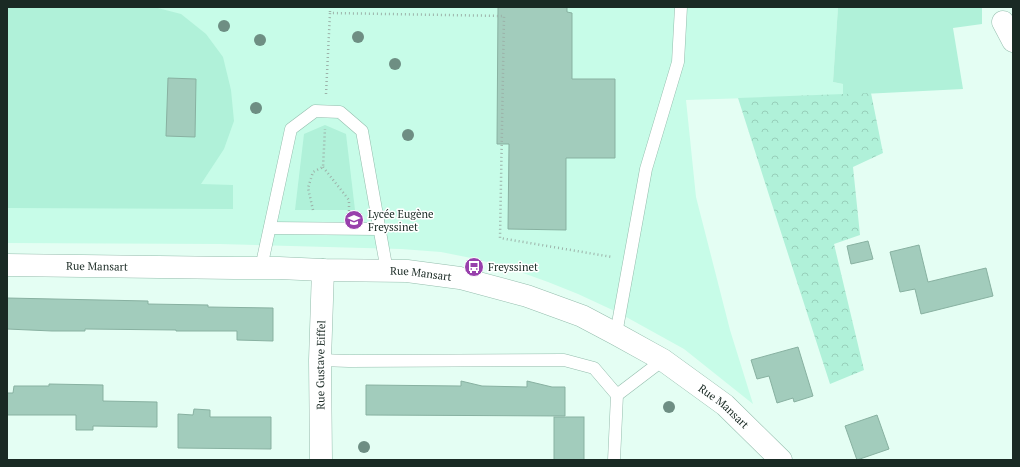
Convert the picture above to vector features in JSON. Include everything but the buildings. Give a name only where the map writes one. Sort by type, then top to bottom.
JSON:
[{"type":"street","points":[[1003,22],[1013,41]]},
{"type":"street","name":"Rue Mansart","points":[[7,265],[407,271],[460,278],[527,296],[582,316],[663,360],[725,405],[778,459]]},
{"type":"street","name":"Rue Gustave Eiffel","points":[[321,460],[320,360],[323,270]]},
{"type":"lane","points":[[616,334],[646,169],[678,62],[681,7]]},
{"type":"lane","points":[[261,268],[291,129],[315,111],[325,111],[340,112],[362,131],[387,271]]},
{"type":"lane","points":[[270,228],[379,229]]},
{"type":"lane","points":[[320,360],[564,360],[594,368],[617,395],[614,460]]},
{"type":"lane","points":[[617,395],[663,360]]},
{"type":"path","points":[[330,7],[323,167],[349,200],[351,229]]},
{"type":"path","points":[[330,13],[504,16],[500,238],[629,260]]},
{"type":"path","points":[[292,228],[296,218],[314,210],[308,188],[313,172],[323,167]]},
{"type":"shaded area","name":"Lycée Eugène Freyssinet","points":[[7,7],[838,7],[833,82],[843,84],[843,95],[686,100],[696,197],[730,330],[753,404],[684,349],[619,313],[548,282],[512,269],[476,259],[441,252],[401,249],[220,244],[7,243]]},
{"type":"green space","points":[[7,7],[154,7],[181,14],[206,34],[223,57],[231,90],[234,121],[224,149],[201,184],[233,185],[233,209],[7,208]]},
{"type":"green space","points":[[838,7],[982,7],[982,24],[953,28],[963,89],[843,95],[843,84],[833,82]]},
{"type":"green space","points":[[871,93],[883,153],[853,167],[860,235],[834,244],[864,370],[830,384],[738,98]]},
{"type":"green space","points":[[325,125],[346,134],[355,210],[295,210],[304,134]]},
{"type":"place","name":"Lycée Eugène Freyssinet","points":[[354,220]]},
{"type":"place","name":"Freyssinet","points":[[474,267]]}]
